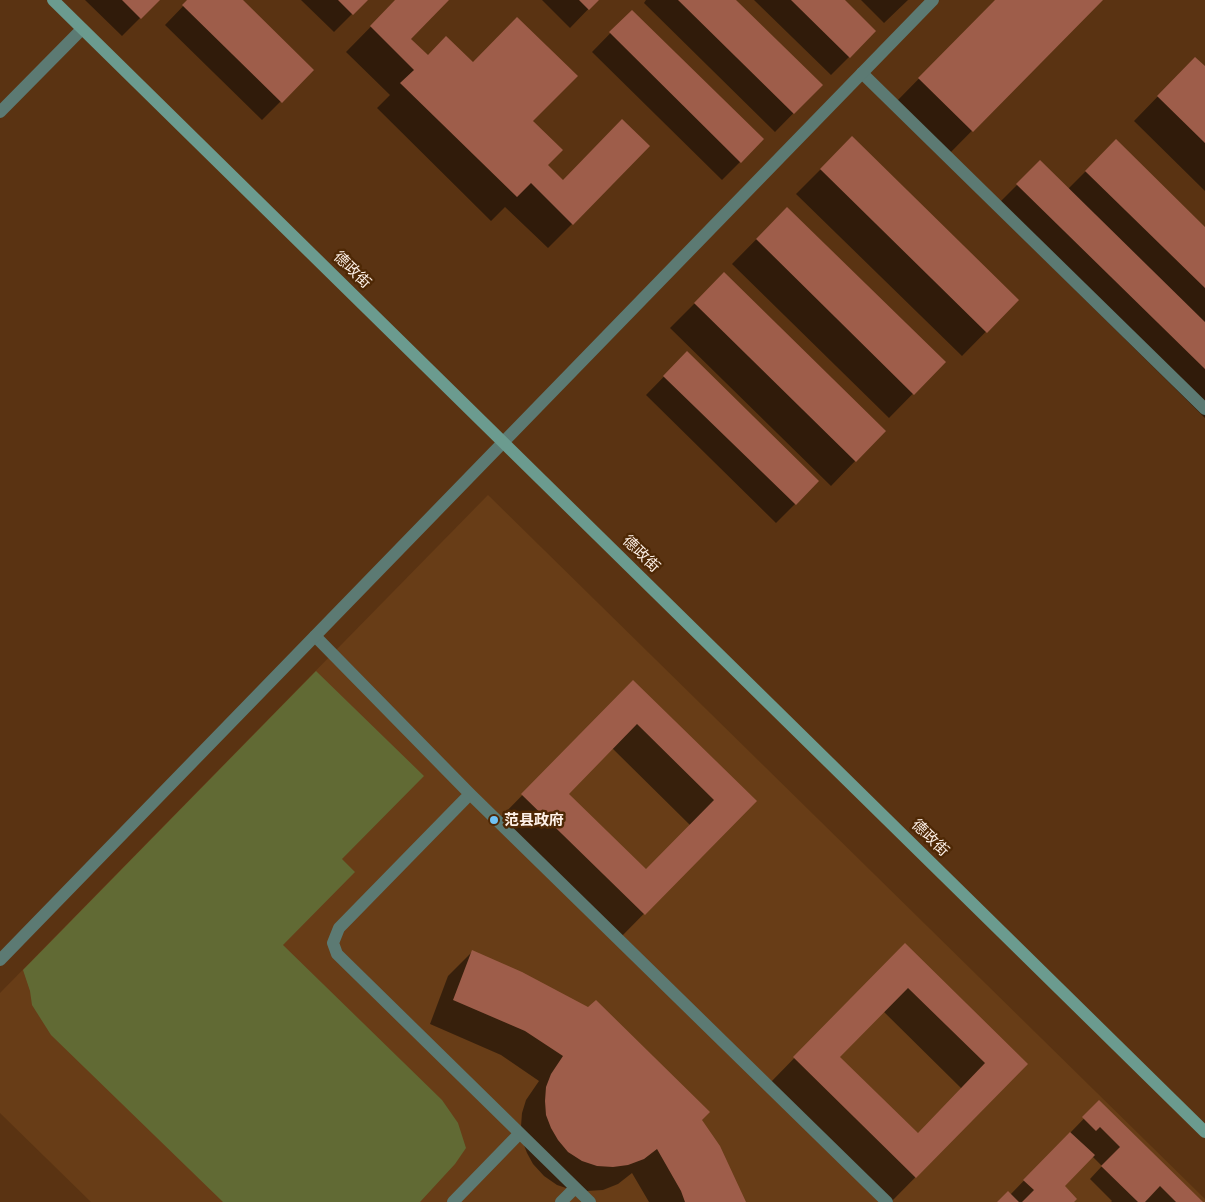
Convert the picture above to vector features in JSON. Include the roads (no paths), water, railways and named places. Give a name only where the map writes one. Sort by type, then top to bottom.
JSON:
[{"type":"street","name":"德政街","points":[[53,0],[1205,1132]]},
{"type":"street","points":[[0,960],[933,0]]},
{"type":"street","points":[[0,112],[82,29]]},
{"type":"street","points":[[862,73],[1205,409]]},
{"type":"street","points":[[315,636],[470,794],[887,1202]]},
{"type":"street","points":[[470,794],[339,928],[334,943],[337,954],[590,1202]]},
{"type":"street","points":[[453,1202],[520,1134]]},
{"type":"street","points":[[561,1202],[575,1188]]},
{"type":"place","name":"范县政府","points":[[494,820]]}]
